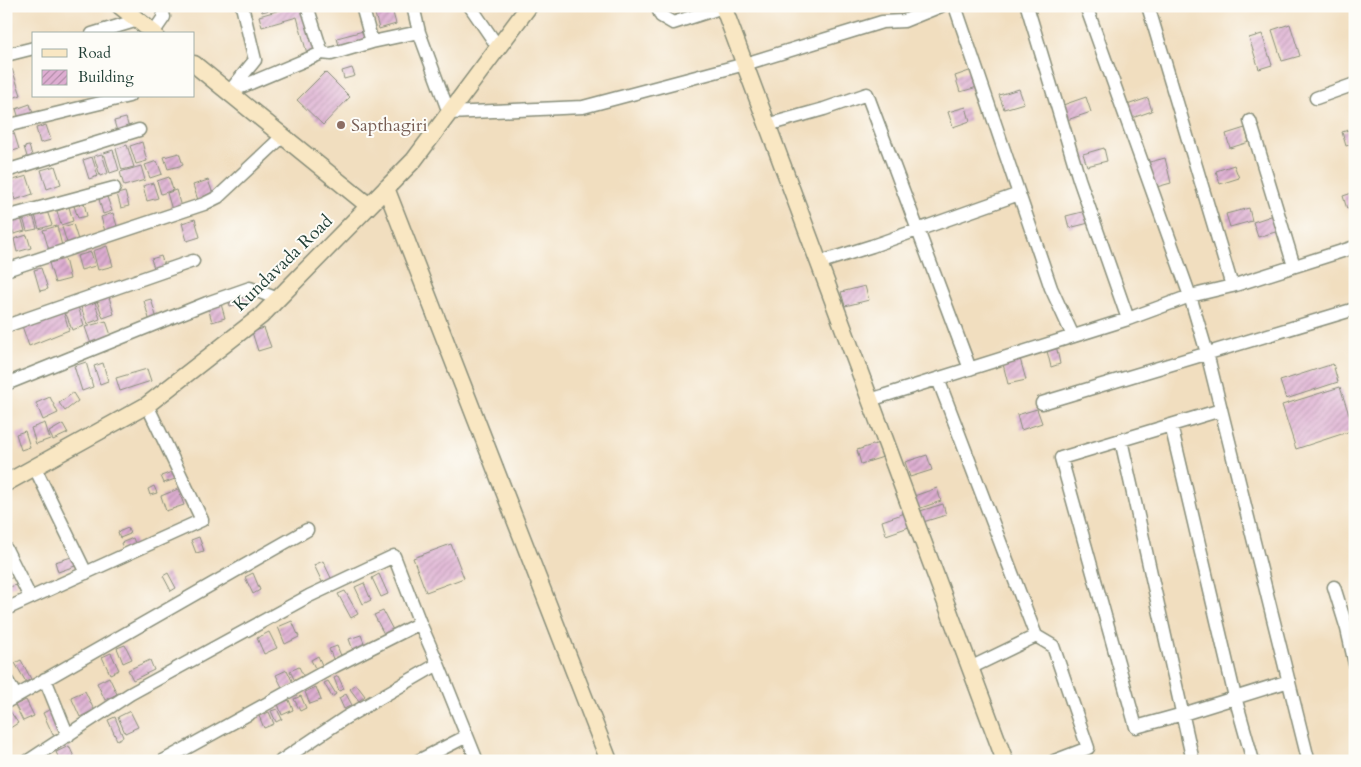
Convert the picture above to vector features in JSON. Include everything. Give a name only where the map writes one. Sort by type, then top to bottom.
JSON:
[{"type":"street","points":[[120,6],[153,32]]},
{"type":"street","points":[[155,32],[164,17],[161,6]]},
{"type":"street","points":[[229,92],[255,60],[242,6]]},
{"type":"street","points":[[307,6],[322,53]]},
{"type":"street","points":[[362,6],[372,42]]},
{"type":"street","points":[[413,6],[420,32],[449,113],[583,107],[745,64],[882,22],[904,21],[941,6]]},
{"type":"street","points":[[470,6],[498,47]]},
{"type":"street","name":"Kundavada Road","points":[[6,483],[147,405],[261,316],[414,160],[529,6]]},
{"type":"street","points":[[656,6],[661,16],[673,23],[723,7],[1004,761]]},
{"type":"street","points":[[955,6],[1051,288],[1073,336]]},
{"type":"street","points":[[1027,6],[1079,179],[1128,319]]},
{"type":"street","points":[[1086,6],[1190,296],[1207,354],[1308,759]]},
{"type":"street","points":[[1148,6],[1232,286]]},
{"type":"street","points":[[99,32],[138,20]]},
{"type":"street","points":[[229,92],[322,53],[331,54],[372,42],[420,32]]},
{"type":"street","points":[[6,55],[32,48]]},
{"type":"street","points":[[195,65],[369,206]]},
{"type":"street","points":[[1316,98],[1355,84]]},
{"type":"street","points":[[767,125],[824,109],[867,94],[970,369]]},
{"type":"street","points":[[6,126],[121,98]]},
{"type":"street","points":[[1250,121],[1294,266]]},
{"type":"street","points":[[6,171],[139,130]]},
{"type":"street","points":[[6,270],[204,204],[218,197],[283,136]]},
{"type":"street","points":[[6,217],[114,188]]},
{"type":"street","points":[[386,188],[610,761]]},
{"type":"street","points":[[818,263],[1019,194]]},
{"type":"street","points":[[870,400],[1128,319],[1190,296],[1232,286],[1355,247]]},
{"type":"street","points":[[6,326],[193,260]]},
{"type":"street","points":[[6,384],[250,288],[278,299]]},
{"type":"street","points":[[1042,403],[1355,309]]},
{"type":"street","points":[[938,379],[1036,636],[1054,646],[1088,748],[1054,761]]},
{"type":"street","points":[[6,608],[202,520],[147,405]]},
{"type":"street","points":[[1221,410],[1061,458],[1136,727],[1289,681]]},
{"type":"street","points":[[1171,425],[1235,697],[1253,761]]},
{"type":"street","points":[[1121,440],[1193,761]]},
{"type":"street","points":[[35,468],[86,573]]},
{"type":"street","points":[[6,679],[11,699],[307,530]]},
{"type":"street","points":[[6,549],[30,597]]},
{"type":"street","points":[[28,761],[130,694],[309,596],[394,556],[477,761]]},
{"type":"street","points":[[1334,587],[1347,628],[1355,664]]},
{"type":"street","points":[[163,761],[335,666],[420,623]]},
{"type":"street","points":[[970,668],[1036,636]]},
{"type":"street","points":[[281,761],[345,718],[438,664]]},
{"type":"street","points":[[45,679],[68,736]]},
{"type":"street","points":[[418,761],[467,736]]},
{"type":"building","points":[[260,6],[281,6],[281,7],[262,12]]},
{"type":"building","points":[[294,6],[306,6],[320,58],[309,61],[297,17],[262,27],[259,16]]},
{"type":"building","points":[[392,9],[396,24],[379,29],[375,14]]},
{"type":"building","points":[[1290,24],[1300,56],[1282,61],[1272,30]]},
{"type":"building","points":[[367,30],[371,45],[341,53],[337,38]]},
{"type":"building","points":[[1262,34],[1272,65],[1259,69],[1249,38]]},
{"type":"building","points":[[352,68],[355,76],[344,79],[342,71]]},
{"type":"building","points":[[12,69],[21,95],[7,100],[6,71]]},
{"type":"building","points":[[975,69],[981,86],[960,92],[955,76]]},
{"type":"building","points":[[325,72],[350,97],[323,125],[297,100]]},
{"type":"building","points":[[1019,89],[1024,103],[1004,109],[999,95]]},
{"type":"building","points":[[1086,97],[1091,112],[1067,120],[1063,105]]},
{"type":"building","points":[[1148,98],[1152,111],[1132,118],[1127,105]]},
{"type":"building","points":[[30,104],[34,117],[20,122],[16,109]]},
{"type":"building","points":[[966,107],[970,121],[953,127],[948,112]]},
{"type":"building","points":[[126,118],[130,132],[118,135],[114,121]]},
{"type":"building","points":[[46,125],[51,140],[40,143],[36,128]]},
{"type":"building","points":[[1245,128],[1249,142],[1230,148],[1226,134]]},
{"type":"building","points":[[1355,128],[1355,143],[1346,146],[1342,132]]},
{"type":"building","points":[[14,133],[19,149],[7,153],[6,135]]},
{"type":"building","points":[[142,142],[147,161],[136,164],[130,146]]},
{"type":"building","points":[[127,145],[134,167],[122,170],[116,149]]},
{"type":"building","points":[[29,146],[34,161],[29,163],[24,147]]},
{"type":"building","points":[[1104,148],[1107,161],[1087,166],[1083,154]]},
{"type":"building","points":[[113,150],[119,170],[110,173],[104,153]]},
{"type":"building","points":[[10,153],[14,167],[6,169],[6,154]]},
{"type":"building","points":[[179,153],[183,165],[168,169],[164,157]]},
{"type":"building","points":[[102,154],[108,173],[100,176],[94,156]]},
{"type":"building","points":[[92,157],[98,176],[89,179],[83,160]]},
{"type":"building","points":[[1165,158],[1171,183],[1153,188],[1146,163]]},
{"type":"building","points":[[157,161],[162,174],[150,178],[145,165]]},
{"type":"building","points":[[1234,165],[1239,178],[1220,184],[1216,171]]},
{"type":"building","points":[[55,166],[61,184],[47,189],[41,170]]},
{"type":"building","points":[[141,166],[145,180],[124,186],[120,172]]},
{"type":"building","points":[[27,176],[33,194],[15,200],[10,181]]},
{"type":"building","points":[[169,177],[173,190],[161,194],[157,181]]},
{"type":"building","points":[[208,180],[213,194],[198,200],[193,185]]},
{"type":"building","points":[[153,183],[158,198],[147,201],[143,186]]},
{"type":"building","points":[[176,190],[181,207],[172,210],[167,193]]},
{"type":"building","points":[[125,192],[129,206],[121,208],[117,194]]},
{"type":"building","points":[[1355,192],[1355,207],[1347,209],[1343,196]]},
{"type":"building","points":[[107,197],[112,211],[103,214],[99,199]]},
{"type":"building","points":[[84,203],[87,216],[78,218],[74,206]]},
{"type":"building","points":[[69,207],[73,221],[61,225],[57,211]]},
{"type":"building","points":[[1249,208],[1252,221],[1230,227],[1226,214]]},
{"type":"building","points":[[47,211],[52,225],[39,229],[35,215]]},
{"type":"building","points":[[1086,211],[1089,223],[1069,228],[1066,216]]},
{"type":"building","points":[[113,213],[119,232],[106,235],[101,217]]},
{"type":"building","points":[[33,215],[37,229],[27,231],[23,218]]},
{"type":"building","points":[[1274,215],[1279,231],[1258,237],[1253,222]]},
{"type":"building","points":[[21,218],[25,231],[14,234],[10,221]]},
{"type":"building","points":[[195,219],[200,237],[187,241],[182,223]]},
{"type":"building","points":[[9,220],[13,235],[6,236],[6,221]]},
{"type":"building","points":[[73,224],[79,243],[68,246],[62,227]]},
{"type":"building","points":[[57,226],[62,246],[49,250],[43,230]]},
{"type":"building","points":[[27,235],[31,248],[17,252],[14,239]]},
{"type":"building","points":[[107,246],[113,266],[98,270],[93,251]]},
{"type":"building","points":[[91,252],[95,266],[81,270],[77,256]]},
{"type":"building","points":[[161,256],[165,268],[155,271],[151,259]]},
{"type":"building","points":[[65,259],[70,279],[55,283],[49,263]]},
{"type":"building","points":[[41,268],[48,289],[40,291],[34,270]]},
{"type":"building","points":[[865,286],[869,300],[845,306],[841,292]]},
{"type":"building","points":[[252,292],[254,299],[230,306],[228,298]]},
{"type":"building","points":[[109,297],[114,314],[103,318],[97,301]]},
{"type":"building","points":[[151,299],[157,319],[150,322],[144,301]]},
{"type":"building","points":[[95,302],[100,319],[87,324],[81,307]]},
{"type":"building","points":[[221,304],[225,318],[212,322],[208,307]]},
{"type":"building","points":[[78,306],[84,326],[72,330],[65,311]]},
{"type":"building","points":[[64,313],[69,330],[29,346],[22,326]]},
{"type":"building","points":[[106,321],[113,341],[92,347],[85,327]]},
{"type":"building","points":[[264,328],[271,347],[258,351],[252,332]]},
{"type":"building","points":[[1056,345],[1060,364],[1051,367],[1046,347]]},
{"type":"building","points":[[1019,355],[1026,380],[1008,384],[1002,360]]},
{"type":"building","points":[[86,362],[93,387],[82,391],[74,366]]},
{"type":"building","points":[[103,363],[108,381],[100,384],[94,366]]},
{"type":"building","points":[[1333,364],[1338,382],[1286,399],[1280,381]]},
{"type":"building","points":[[147,369],[151,381],[120,391],[116,378]]},
{"type":"building","points":[[1340,387],[1354,430],[1296,449],[1282,405]]},
{"type":"building","points":[[73,393],[78,401],[65,411],[59,403]]},
{"type":"building","points":[[50,397],[58,413],[43,420],[36,403]]},
{"type":"building","points":[[1037,409],[1042,423],[1021,430],[1017,415]]},
{"type":"building","points":[[45,423],[50,439],[36,444],[31,428]]},
{"type":"building","points":[[63,424],[68,433],[53,440],[49,432]]},
{"type":"building","points":[[25,431],[30,447],[21,450],[16,434]]},
{"type":"building","points":[[879,443],[883,457],[861,464],[857,450]]},
{"type":"building","points":[[927,455],[932,470],[910,477],[905,462]]},
{"type":"building","points":[[172,472],[175,479],[164,483],[161,476]]},
{"type":"building","points":[[154,486],[157,493],[150,495],[148,489]]},
{"type":"building","points":[[937,488],[941,501],[918,509],[914,496]]},
{"type":"building","points":[[178,489],[184,505],[166,511],[161,496]]},
{"type":"building","points":[[943,504],[946,515],[923,522],[920,511]]},
{"type":"building","points":[[905,513],[909,527],[886,535],[882,521]]},
{"type":"building","points":[[128,528],[130,534],[120,538],[118,532]]},
{"type":"building","points":[[199,537],[204,551],[196,553],[191,540]]},
{"type":"building","points":[[133,538],[136,546],[124,550],[121,543]]},
{"type":"building","points":[[451,544],[464,578],[426,592],[413,558]]},
{"type":"building","points":[[75,556],[78,565],[58,572],[55,562]]},
{"type":"building","points":[[323,561],[332,580],[323,584],[314,565]]},
{"type":"building","points":[[168,573],[176,588],[171,591],[163,576]]},
{"type":"building","points":[[253,573],[260,590],[253,594],[245,577]]},
{"type":"building","points":[[379,574],[388,594],[381,597],[372,578]]},
{"type":"building","points":[[14,577],[16,585],[6,588],[6,580]]},
{"type":"building","points":[[364,583],[371,600],[363,604],[355,587]]},
{"type":"building","points":[[345,591],[358,614],[351,618],[338,594]]},
{"type":"building","points":[[383,611],[394,632],[385,636],[374,615]]},
{"type":"building","points":[[292,621],[299,637],[285,644],[278,627]]},
{"type":"building","points":[[269,632],[277,648],[264,654],[257,638]]},
{"type":"building","points":[[361,635],[366,648],[354,653],[349,639]]},
{"type":"building","points":[[125,645],[132,659],[123,663],[117,648]]},
{"type":"building","points":[[337,646],[342,658],[334,661],[329,649]]},
{"type":"building","points":[[111,653],[119,670],[110,674],[102,657]]},
{"type":"building","points":[[318,656],[322,665],[315,668],[311,660]]},
{"type":"building","points":[[21,660],[31,679],[26,682],[15,663]]},
{"type":"building","points":[[150,660],[154,670],[133,680],[128,670]]},
{"type":"building","points":[[299,667],[304,677],[295,681],[290,671]]},
{"type":"building","points":[[287,670],[294,685],[283,689],[276,675]]},
{"type":"building","points":[[338,676],[344,689],[339,691],[334,678]]},
{"type":"building","points":[[109,677],[117,694],[105,700],[97,683]]},
{"type":"building","points":[[328,681],[336,694],[332,697],[324,683]]},
{"type":"building","points":[[356,684],[365,696],[359,701],[350,689]]},
{"type":"building","points":[[316,687],[321,700],[310,704],[305,692]]},
{"type":"building","points":[[85,691],[94,710],[80,717],[71,697]]},
{"type":"building","points":[[346,694],[352,705],[344,709],[339,698]]},
{"type":"building","points":[[301,696],[306,708],[300,711],[294,699]]},
{"type":"building","points":[[26,700],[34,716],[23,721],[15,705]]},
{"type":"building","points":[[289,700],[293,710],[282,715],[278,704]]},
{"type":"building","points":[[51,709],[62,732],[53,735],[43,713]]},
{"type":"building","points":[[277,709],[282,719],[276,722],[271,711]]},
{"type":"building","points":[[10,711],[18,723],[7,730],[6,713]]},
{"type":"building","points":[[130,711],[138,727],[125,733],[118,717]]},
{"type":"building","points":[[269,712],[274,724],[264,728],[259,716]]},
{"type":"building","points":[[115,717],[123,737],[117,740],[108,720]]},
{"type":"building","points":[[69,746],[76,761],[60,761],[56,752]]},
{"type":"place","name":"Sapthagiri","points":[[341,125]]}]
